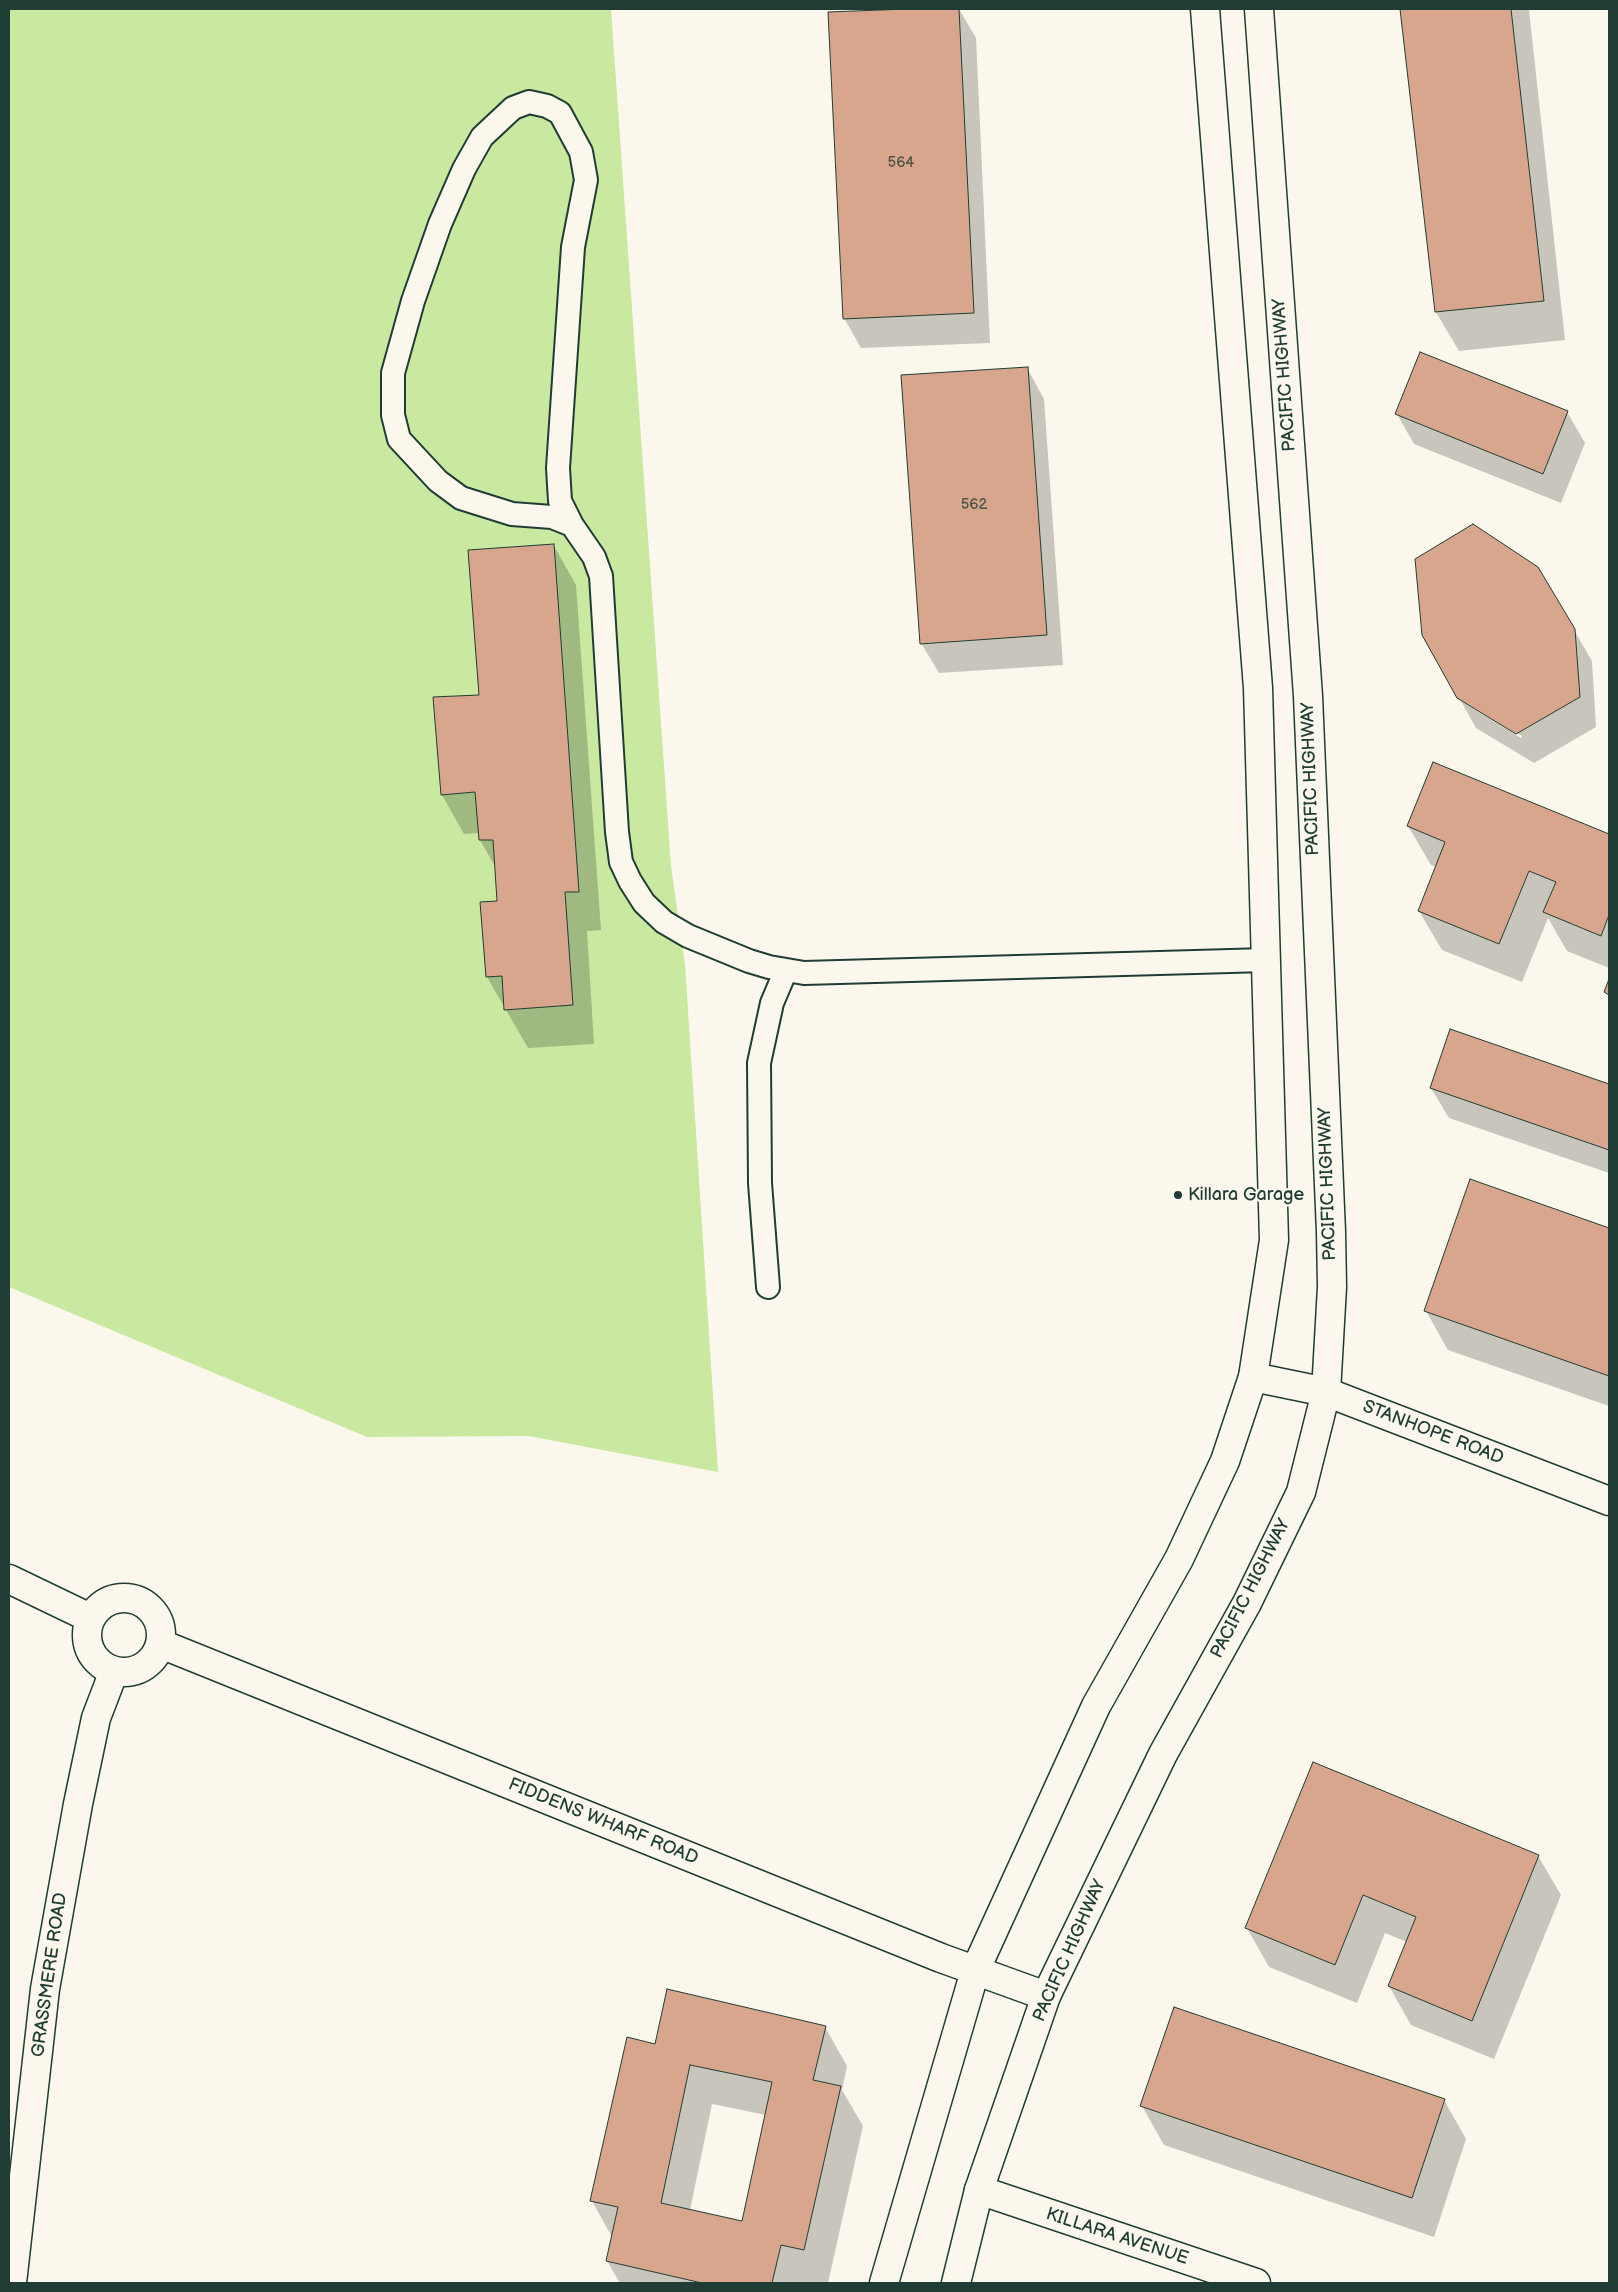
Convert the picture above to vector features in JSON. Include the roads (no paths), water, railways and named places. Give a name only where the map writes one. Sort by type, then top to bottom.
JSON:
[{"type":"main road","points":[[884,2283],[974,1970],[1096,1706],[1179,1559],[1225,1461],[1253,1377],[1274,1240],[1258,688],[1205,9]]},
{"type":"main road","name":"PACIFIC HIGHWAY","points":[[956,2283],[979,2190],[1046,1996],[1163,1754],[1247,1603],[1301,1492],[1326,1392],[1332,1286],[1331,1232],[1308,696],[1259,9]]},
{"type":"main road","name":"STANHOPE ROAD","points":[[1253,1377],[1326,1392],[1609,1501]]},
{"type":"main road","points":[[9,1579],[90,1618]]},
{"type":"main road","points":[[124,1597],[137,1599],[149,1606],[157,1617],[162,1630],[155,1658],[143,1668],[128,1672],[114,1671],[100,1663],[89,1650],[86,1634],[90,1618],[98,1606],[110,1599],[124,1597]]},
{"type":"main road","name":"FIDDENS WHARF ROAD","points":[[160,1644],[974,1970],[1046,1996]]},
{"type":"main road","name":"GRASSMERE ROAD","points":[[12,2283],[45,1989],[78,1804],[96,1718],[114,1671]]},
{"type":"main road","name":"KILLARA AVENUE","points":[[979,2190],[1256,2283]]},
{"type":"lane","points":[[572,525],[552,517],[512,514],[461,498],[438,481],[399,439],[394,415],[393,373],[413,301],[440,224],[464,169],[482,137],[513,108],[529,102],[547,106],[560,113],[581,152],[586,180],[573,247],[558,468],[560,501],[572,525],[594,557],[601,576],[617,832],[621,862],[644,903],[664,922],[688,936],[749,961],[804,973],[1266,960]]},
{"type":"lane","points":[[768,1287],[760,1183],[759,1063],[772,1004],[786,970]]},
{"type":"place","name":"Killara Garage","points":[[1178,1195]]}]
